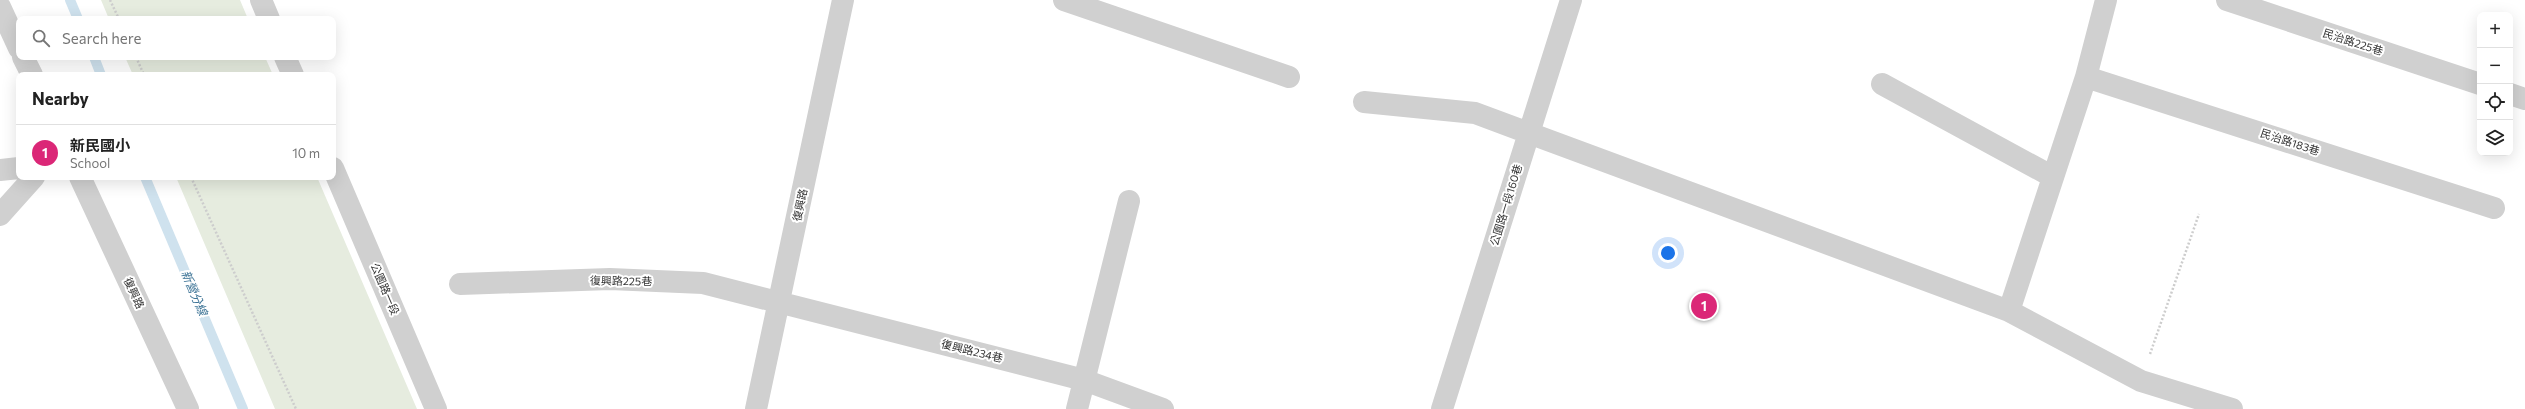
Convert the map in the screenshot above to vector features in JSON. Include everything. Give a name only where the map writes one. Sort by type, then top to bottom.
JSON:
[{"type":"street","points":[[261,0],[268,16]]},
{"type":"street","name":"復興路","points":[[756,409],[842,0]]},
{"type":"street","points":[[1064,0],[1289,77]]},
{"type":"street","name":"公園路一段160巷","points":[[1442,409],[1571,0]]},
{"type":"street","points":[[2009,310],[2086,77],[2106,0]]},
{"type":"street","name":"民治路225巷","points":[[2227,0],[2477,83]]},
{"type":"street","points":[[0,7],[16,42]]},
{"type":"street","points":[[24,60],[30,72]]},
{"type":"street","points":[[286,60],[292,72]]},
{"type":"street","name":"民治路183巷","points":[[2086,77],[2494,208]]},
{"type":"street","points":[[1882,84],[2053,177]]},
{"type":"street","points":[[2513,95],[2525,99]]},
{"type":"street","points":[[1364,102],[1475,113],[1528,134],[2009,310],[2141,380],[2232,409]]},
{"type":"street","points":[[0,170],[16,168]]},
{"type":"street","name":"公園路一段","points":[[336,175],[436,409]]},
{"type":"street","points":[[0,215],[31,180]]},
{"type":"street","name":"復興路","points":[[81,180],[188,409]]},
{"type":"street","points":[[1077,409],[1129,201]]},
{"type":"street","name":"復興路225巷","points":[[460,284],[610,279],[703,283],[779,301]]},
{"type":"street","name":"復興路234巷","points":[[779,301],[1084,380],[1163,409]]},
{"type":"path","points":[[110,0],[118,16]]},
{"type":"path","points":[[137,60],[143,72]]},
{"type":"path","points":[[191,180],[296,409]]},
{"type":"path","points":[[2141,380],[2199,214]]},
{"type":"shaded area","points":[[101,0],[240,0],[247,16],[108,16]]},
{"type":"shaded area","points":[[126,60],[266,60],[272,72],[132,72]]},
{"type":"shaded area","points":[[177,180],[318,180],[417,409],[275,409]]},
{"type":"waterway","name":"新營分線","points":[[70,0],[77,16]]},
{"type":"waterway","name":"新營分線","points":[[95,60],[100,72]]},
{"type":"waterway","name":"新營分線","points":[[146,180],[243,409]]},
{"type":"place","name":"新民國小","points":[[1704,306]]}]
